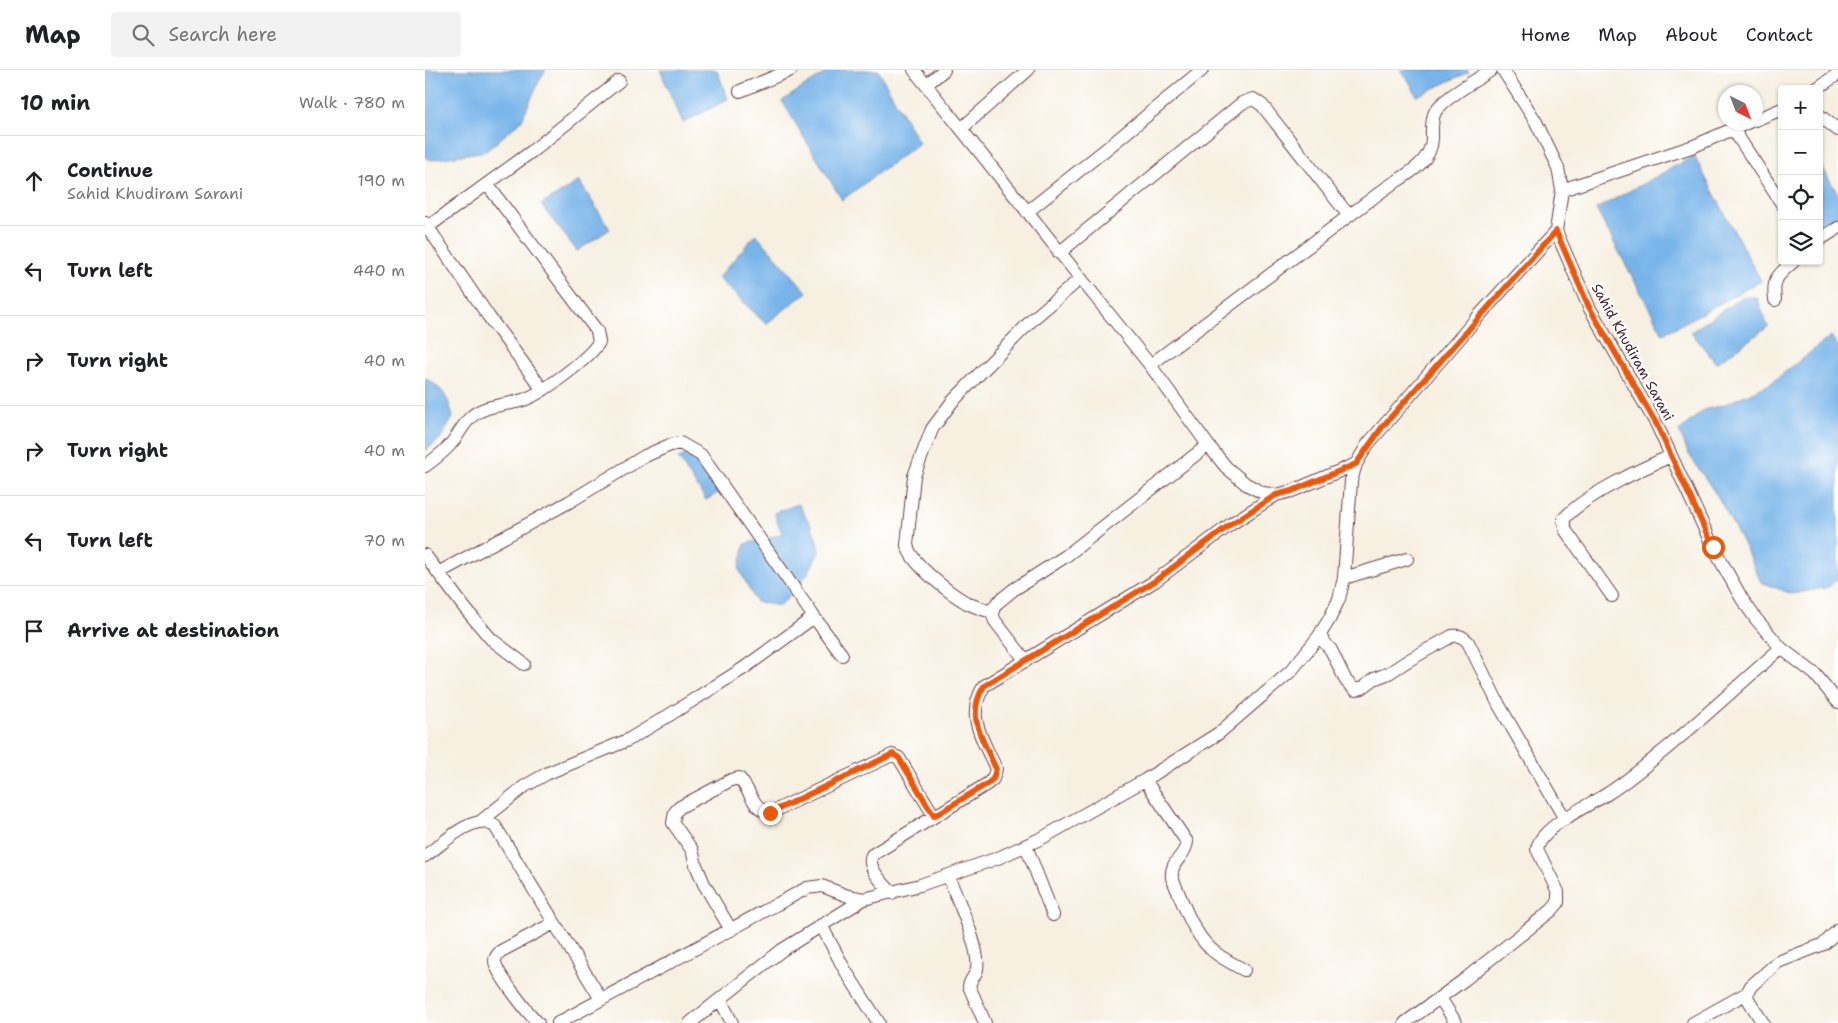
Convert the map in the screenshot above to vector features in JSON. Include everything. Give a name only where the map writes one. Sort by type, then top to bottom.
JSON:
[{"type":"street","points":[[740,91],[791,70]]},
{"type":"street","points":[[914,70],[1150,365],[1226,467],[1246,484],[1263,492],[1276,495]]},
{"type":"street","points":[[925,85],[944,70]]},
{"type":"street","points":[[961,128],[1028,70]]},
{"type":"street","points":[[1027,212],[1117,141],[1202,70]]},
{"type":"street","points":[[1150,365],[1425,159],[1432,141],[1435,112],[1445,102],[1491,70]]},
{"type":"street","points":[[691,1023],[782,950],[864,900],[948,876],[1027,846],[1145,780],[1219,733],[1245,713],[1291,671],[1331,618],[1339,599],[1344,578],[1348,502],[1356,464],[1383,426],[1556,231],[1562,190],[1558,168],[1536,122],[1503,70]]},
{"type":"street","points":[[1822,85],[1838,74]]},
{"type":"street","points":[[543,390],[426,226],[531,152],[619,81]]},
{"type":"street","points":[[1059,253],[1242,103],[1253,99],[1262,105],[1349,216]]},
{"type":"street","points":[[1763,116],[1778,110]]},
{"type":"street","points":[[1823,118],[1838,130]]},
{"type":"street","points":[[1562,190],[1694,146],[1731,130]]},
{"type":"street","points":[[1734,130],[1778,198]]},
{"type":"street","points":[[425,466],[455,440],[461,428],[473,416],[487,407],[526,400],[543,390],[595,350],[599,342],[597,331],[487,184]]},
{"type":"street","points":[[1823,237],[1838,228]]},
{"type":"street","name":"Sahid Khudiram Sarani","points":[[1556,231],[1589,307],[1657,425],[1713,547],[1742,600],[1781,648],[1815,674],[1838,702]]},
{"type":"street","points":[[1775,300],[1773,285],[1775,279],[1790,265]]},
{"type":"street","points":[[993,612],[965,602],[919,565],[908,551],[914,476],[932,429],[952,402],[1033,319],[1080,279]]},
{"type":"street","points":[[439,573],[561,507],[645,456],[670,445],[680,443],[701,455],[842,655]]},
{"type":"street","points":[[1026,661],[995,621],[993,612],[997,602],[1066,556],[1208,445]]},
{"type":"street","points":[[1612,596],[1566,531],[1563,520],[1577,506],[1647,466],[1671,456]]},
{"type":"street","points":[[891,893],[871,866],[870,859],[872,855],[993,779],[996,769],[977,726],[975,709],[977,697],[984,686],[1155,581],[1231,524],[1276,495],[1292,491],[1356,464]]},
{"type":"street","points":[[425,556],[491,640],[524,664]]},
{"type":"street","points":[[1344,578],[1407,559]]},
{"type":"street","points":[[425,856],[466,828],[480,822],[525,786],[548,773],[628,740],[671,714],[744,668],[814,617]]},
{"type":"street","points":[[1319,636],[1331,650],[1349,686],[1355,690],[1389,673],[1452,636],[1458,635],[1463,637],[1468,642],[1499,705],[1565,819]]},
{"type":"street","points":[[1409,1022],[1552,910],[1558,903],[1560,898],[1558,892],[1537,849],[1542,837],[1565,819],[1607,794],[1639,771],[1683,735],[1781,648]]},
{"type":"street","points":[[731,930],[704,884],[692,850],[673,823],[675,812],[680,808],[731,780],[739,778],[757,806],[763,812],[770,813],[893,754],[899,758],[934,816]]},
{"type":"street","points":[[1145,780],[1187,842],[1186,849],[1173,864],[1171,871],[1172,878],[1197,932],[1205,944],[1217,954],[1244,970]]},
{"type":"street","points":[[480,822],[487,822],[495,826],[501,833],[601,1000]]},
{"type":"street","points":[[1027,846],[1053,915]]},
{"type":"street","points":[[948,876],[972,936],[977,958],[977,968],[969,986],[985,1023]]},
{"type":"street","points":[[558,1023],[807,888],[821,886],[864,900]]},
{"type":"street","points":[[538,1023],[529,1014],[499,972],[495,963],[496,957],[501,951],[554,923]]},
{"type":"street","points":[[821,925],[845,970],[879,1023]]},
{"type":"street","points":[[1693,1023],[1747,993],[1751,986],[1778,962],[1824,944],[1838,930]]},
{"type":"street","points":[[1747,993],[1748,1000],[1763,1023]]},
{"type":"street","points":[[1439,998],[1455,1023]]},
{"type":"street","points":[[720,999],[732,1023]]},
{"type":"water","points":[[425,70],[546,70],[521,121],[486,151],[431,160],[425,157]]},
{"type":"water","points":[[660,70],[717,70],[728,99],[683,123]]},
{"type":"water","points":[[830,70],[878,70],[919,143],[842,200],[782,101]]},
{"type":"water","points":[[1400,70],[1468,70],[1469,72],[1417,96],[1409,81]]},
{"type":"water","points":[[1694,156],[1761,281],[1663,334],[1596,209]]},
{"type":"water","points":[[1823,169],[1838,194],[1838,215],[1823,224]]},
{"type":"water","points":[[579,181],[610,229],[577,251],[541,205]]},
{"type":"water","points":[[756,234],[807,292],[766,324],[718,278]]},
{"type":"water","points":[[1742,297],[1757,297],[1768,327],[1716,363],[1691,332]]},
{"type":"water","points":[[1831,336],[1838,346],[1838,578],[1829,587],[1792,594],[1761,582],[1743,543],[1718,497],[1688,453],[1679,431],[1704,410],[1723,405],[1770,384]]},
{"type":"water","points":[[425,378],[444,394],[453,418],[440,439],[425,451]]},
{"type":"water","points":[[697,450],[721,491],[706,500],[678,458]]},
{"type":"water","points":[[798,504],[812,527],[820,550],[807,575],[780,606],[756,602],[739,569],[745,544],[782,534],[774,513]]},
{"type":"route","points":[[770,813],[893,754],[899,758],[934,816],[987,784],[993,779],[996,769],[977,726],[975,709],[977,697],[984,686],[1155,581],[1231,524],[1276,495],[1292,491],[1356,464],[1383,426],[1556,231],[1589,307],[1657,425],[1713,547]]}]
